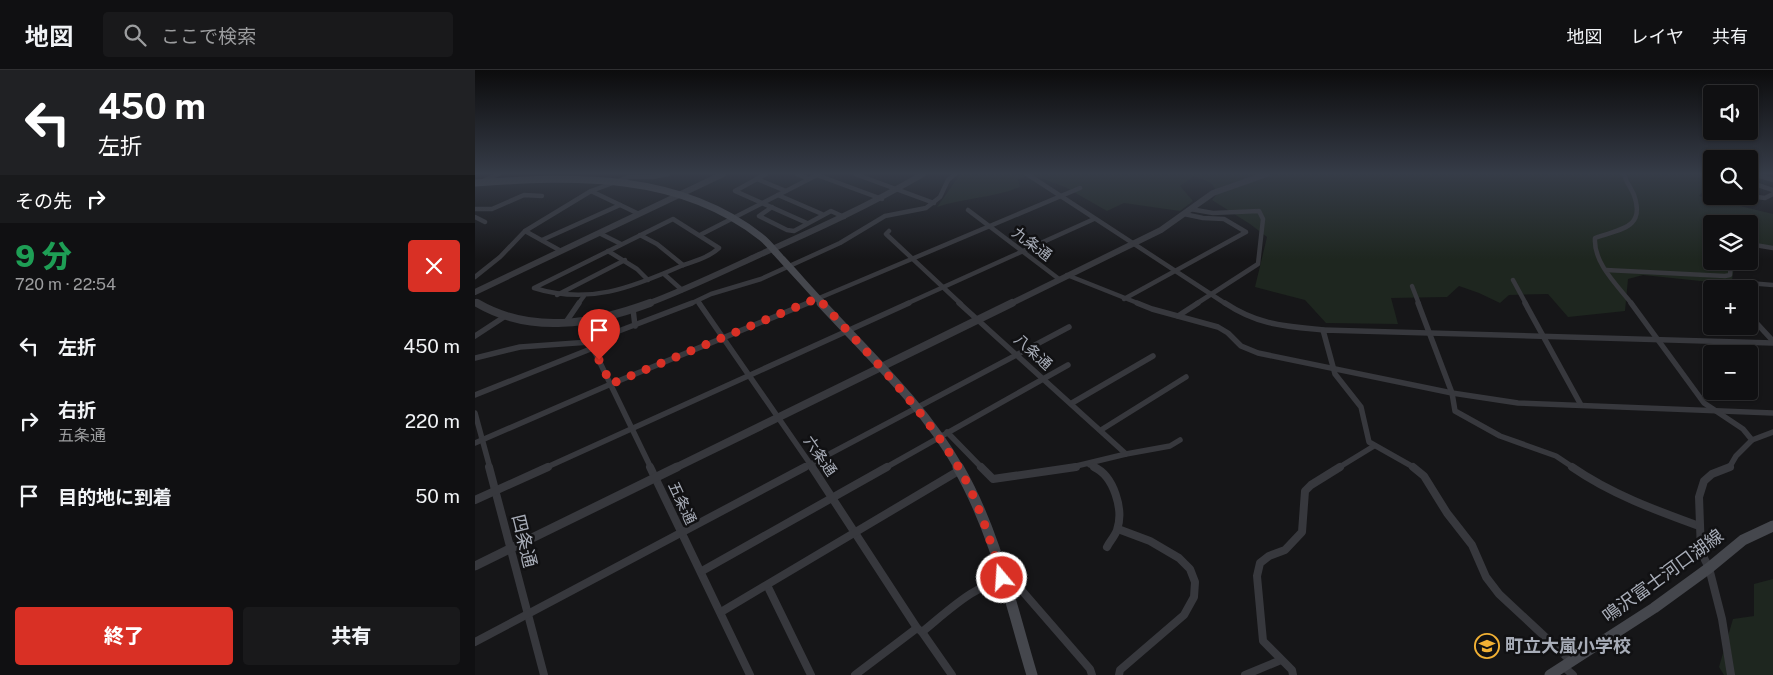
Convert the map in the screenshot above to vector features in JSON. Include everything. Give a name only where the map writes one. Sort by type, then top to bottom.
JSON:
[{"type":"main road","points":[[703,202],[735,217],[774,249],[939,436],[960,470],[983,520],[1032,675]]},
{"type":"main road","name":"鳴沢富士河口湖線","points":[[1550,675],[1569,667],[1654,608],[1709,568],[1743,540],[1773,526]]},
{"type":"street","points":[[475,209],[492,208],[506,202]]},
{"type":"street","points":[[475,277],[500,257],[525,231],[572,202]]},
{"type":"street","points":[[613,202],[639,214]]},
{"type":"street","points":[[475,292],[664,202]]},
{"type":"street","points":[[762,202],[807,223]]},
{"type":"street","points":[[700,235],[762,202]]},
{"type":"street","points":[[794,202],[821,214]]},
{"type":"street","points":[[475,302],[504,317],[539,323],[566,322],[610,315],[633,309],[682,290],[875,202]]},
{"type":"street","points":[[479,442],[611,384],[912,260],[1046,202]]},
{"type":"street","points":[[1069,202],[1240,313],[1269,324],[1323,330],[1773,342]]},
{"type":"street","points":[[475,566],[1161,230],[1201,202]]},
{"type":"street","points":[[1635,202],[1637,214],[1635,222],[1628,228],[1595,238],[1594,243],[1599,258],[1711,410],[1736,424],[1750,435],[1752,440]]},
{"type":"street","points":[[475,395],[711,294],[761,279],[846,239],[885,216],[918,211],[934,203]]},
{"type":"street","points":[[542,240],[619,205]]},
{"type":"street","points":[[772,207],[759,216],[787,230],[794,231],[821,214],[831,211],[845,217]]},
{"type":"street","name":"九条通","points":[[968,210],[1059,279]]},
{"type":"street","points":[[1123,299],[1246,232],[1224,219],[1203,218],[1187,211]]},
{"type":"street","points":[[1178,316],[1258,264],[1261,212],[1213,213],[1187,211]]},
{"type":"street","points":[[475,217],[485,222]]},
{"type":"street","points":[[673,219],[700,235],[719,248],[664,274],[615,291],[584,296],[557,295],[534,288],[673,219]]},
{"type":"street","points":[[475,500],[1094,219]]},
{"type":"street","points":[[525,231],[561,251]]},
{"type":"street","name":"八条通","points":[[889,231],[886,234],[912,260],[1127,454]]},
{"type":"street","points":[[599,233],[621,244]]},
{"type":"street","points":[[640,235],[657,244],[683,265]]},
{"type":"street","points":[[1758,246],[1773,248]]},
{"type":"street","points":[[608,251],[625,260],[648,280]]},
{"type":"street","points":[[557,295],[625,260]]},
{"type":"street","points":[[1606,270],[1725,276],[1730,275],[1730,270]]},
{"type":"street","points":[[664,274],[682,290]]},
{"type":"street","points":[[1067,276],[1123,299],[1218,327],[1229,333],[1241,346],[1257,353],[1452,393],[1517,403],[1773,412]]},
{"type":"street","points":[[1513,280],[1581,405]]},
{"type":"street","points":[[1758,284],[1773,285]]},
{"type":"street","points":[[1412,286],[1452,393],[1455,411],[1500,436],[1557,456],[1585,476],[1640,504],[1699,526]]},
{"type":"street","points":[[566,322],[584,296]]},
{"type":"street","name":"六条通","points":[[698,300],[777,418],[833,496],[920,630],[952,675]]},
{"type":"street","points":[[633,309],[635,326]]},
{"type":"street","points":[[475,336],[504,317]]},
{"type":"street","points":[[1758,325],[1773,342]]},
{"type":"street","points":[[475,642],[1069,326]]},
{"type":"street","points":[[1323,330],[1335,374],[1361,407],[1369,442],[1410,464],[1424,476],[1447,513],[1472,545],[1486,577],[1499,594],[1569,667]]},
{"type":"street","points":[[475,358],[520,347],[592,345]]},
{"type":"street","name":"五条通","points":[[592,345],[702,571],[747,674]]},
{"type":"street","points":[[1072,403],[1153,356]]},
{"type":"street","points":[[702,571],[1068,365]]},
{"type":"street","points":[[1101,430],[1185,377]]},
{"type":"street","name":"四条通","points":[[475,413],[479,442],[496,491],[509,549],[544,675]]},
{"type":"street","points":[[947,432],[993,479],[1089,464],[1127,454],[1171,446],[1179,440]]},
{"type":"street","points":[[1731,675],[1722,619],[1709,568],[1701,552],[1699,497],[1704,481],[1712,474],[1729,468],[1736,456],[1752,440],[1773,432]]},
{"type":"street","points":[[1293,675],[1292,670],[1263,641],[1257,576],[1260,563],[1269,556],[1285,550],[1302,532],[1305,491],[1311,485],[1374,446]]},
{"type":"street","points":[[1089,464],[1094,466],[1110,481],[1119,509],[1118,529],[1107,548]]},
{"type":"street","points":[[721,612],[960,470]]},
{"type":"street","points":[[1118,529],[1153,541],[1175,554],[1190,568],[1197,584],[1192,602],[1183,616],[1120,670],[1119,675]]},
{"type":"street","points":[[855,675],[988,583],[1002,578],[1011,578],[1090,669],[1092,675]]},
{"type":"street","points":[[767,585],[811,675]]},
{"type":"street","points":[[1245,675],[1281,660]]},
{"type":"shaded area","points":[[940,202],[957,202],[937,207]]},
{"type":"shaded area","points":[[1092,202],[1191,202],[1180,211],[1124,203],[1107,211]]},
{"type":"shaded area","points":[[1216,202],[1703,202],[1703,205],[1736,205],[1773,214],[1773,248],[1758,245],[1758,215],[1703,215],[1703,270],[1734,270],[1732,280],[1703,281],[1643,275],[1628,279],[1625,311],[1568,317],[1548,294],[1509,295],[1500,303],[1459,286],[1447,297],[1391,298],[1398,324],[1326,323],[1305,300],[1255,287],[1267,237]]},
{"type":"shaded area","points":[[1773,579],[1773,675],[1724,675],[1719,667],[1733,619],[1754,616],[1754,584]]},
{"type":"place","name":"町立大嵐小学校","points":[[1487,646]]},
{"type":"route","points":[[599,360],[611,384],[818,298],[939,436],[960,470],[983,520],[1002,578]]}]
